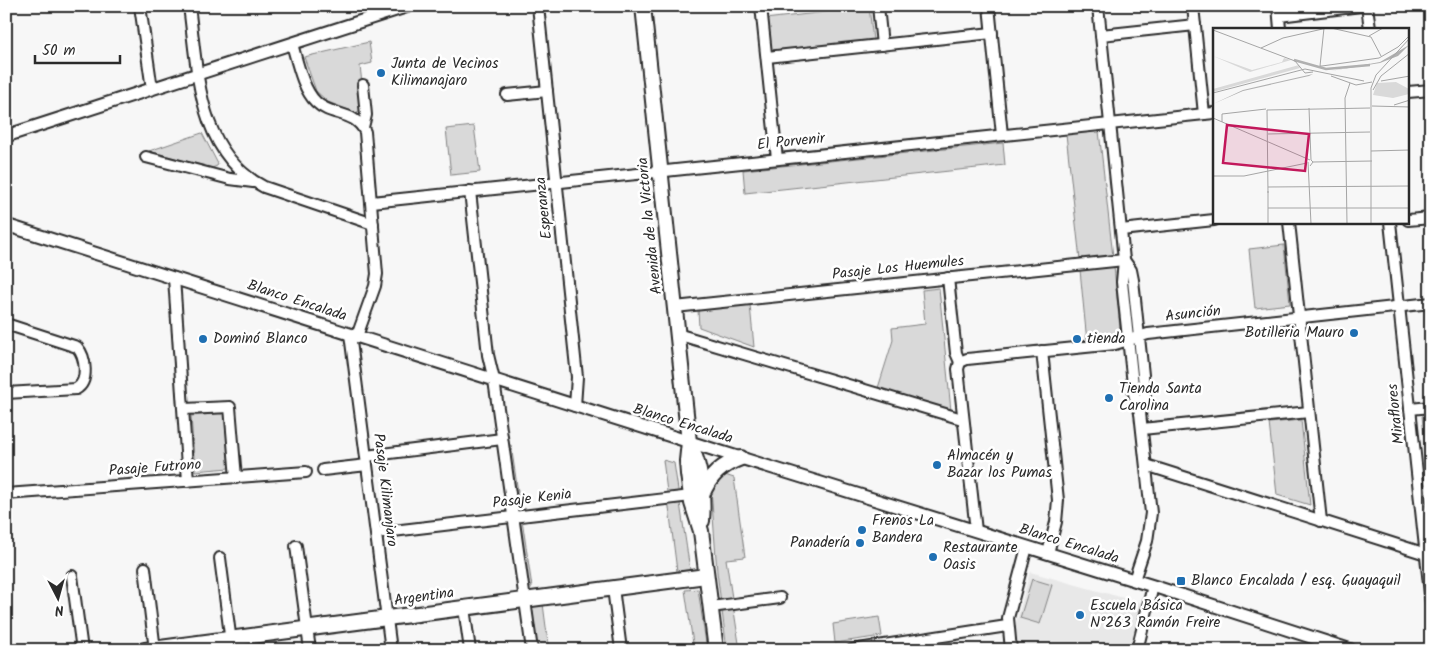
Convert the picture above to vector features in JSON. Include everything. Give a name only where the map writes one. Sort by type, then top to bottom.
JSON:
[{"type":"main road","name":"Avenida de la Victoria","points":[[643,6],[689,442],[694,454],[697,496],[716,650]]},
{"type":"main road","points":[[697,496],[713,474],[728,464],[742,458]]},
{"type":"main road","name":"Argentina","points":[[152,649],[231,644],[308,628],[706,576]]},
{"type":"street","points":[[140,6],[152,89]]},
{"type":"street","points":[[189,6],[200,90],[218,142],[234,165],[256,182],[273,190],[374,224]]},
{"type":"street","points":[[6,136],[408,6]]},
{"type":"street","name":"Esperanza","points":[[538,6],[577,377],[575,406]]},
{"type":"street","points":[[761,6],[777,159]]},
{"type":"street","points":[[878,6],[882,45]]},
{"type":"street","points":[[989,6],[1002,135]]},
{"type":"street","points":[[1098,6],[1124,260],[1121,277],[1134,394],[1140,413],[1142,429],[1150,524],[1147,541],[1134,580]]},
{"type":"street","points":[[1193,6],[1209,113]]},
{"type":"street","points":[[1280,28],[1278,11],[1361,6]]},
{"type":"street","points":[[1367,6],[1370,28]]},
{"type":"street","points":[[1101,35],[1195,25]]},
{"type":"street","points":[[766,57],[992,33]]},
{"type":"street","points":[[292,44],[306,88],[312,98],[324,108],[352,117],[363,127]]},
{"type":"street","name":"Pasaje Kilimanjaro","points":[[363,85],[366,115],[363,127],[366,137],[377,267],[376,280],[353,335],[366,460],[391,650]]},
{"type":"street","points":[[1410,92],[1431,90]]},
{"type":"street","points":[[507,95],[547,91]]},
{"type":"street","name":"El Porvenir","points":[[372,202],[1209,113]]},
{"type":"street","points":[[146,157],[230,179],[256,182]]},
{"type":"street","points":[[470,191],[488,355],[494,380],[532,650]]},
{"type":"street","points":[[1410,220],[1431,218]]},
{"type":"street","points":[[1121,230],[1213,220]]},
{"type":"street","points":[[1289,224],[1321,521]]},
{"type":"street","name":"Miraflores","points":[[1390,224],[1431,603]]},
{"type":"street","name":"Blanco Encalada","points":[[6,225],[689,442],[1027,546],[1351,650]]},
{"type":"street","points":[[1124,260],[1132,275],[1145,394],[1144,404],[1140,413]]},
{"type":"street","name":"Pasaje Los Huemules","points":[[675,307],[1124,260]]},
{"type":"street","points":[[174,278],[188,481]]},
{"type":"street","points":[[948,278],[956,353],[960,362],[958,369],[962,419],[976,531]]},
{"type":"street","name":"Asunción","points":[[960,362],[967,359],[1116,344],[1148,334],[1431,303]]},
{"type":"street","points":[[6,324],[77,347],[82,357],[84,380],[79,388],[72,390],[6,394]]},
{"type":"street","points":[[677,334],[962,419]]},
{"type":"street","points":[[1042,351],[1058,500],[1055,528],[1048,553]]},
{"type":"street","points":[[184,410],[230,407],[236,478]]},
{"type":"street","points":[[1410,409],[1431,407]]},
{"type":"street","points":[[1142,429],[1309,412]]},
{"type":"street","points":[[323,470],[366,460],[502,439]]},
{"type":"street","points":[[1146,465],[1426,554]]},
{"type":"street","name":"Pasaje Futrono","points":[[6,494],[306,472]]},
{"type":"street","name":"Pasaje Kenia","points":[[376,533],[697,496]]},
{"type":"street","points":[[296,546],[310,650]]},
{"type":"street","points":[[1011,650],[1008,626],[1010,610],[1027,546]]},
{"type":"street","points":[[220,558],[231,644]]},
{"type":"street","points":[[145,568],[152,649]]},
{"type":"street","points":[[72,576],[82,650]]},
{"type":"street","points":[[1137,650],[1153,586]]},
{"type":"street","points":[[613,588],[622,650]]},
{"type":"street","points":[[711,607],[780,598]]},
{"type":"street","points":[[464,608],[470,650]]},
{"type":"street","points":[[852,650],[1008,626]]},
{"type":"shaded area","points":[[869,7],[873,40],[769,52],[765,19]]},
{"type":"shaded area","points":[[369,42],[372,63],[360,66],[365,109],[357,113],[328,102],[316,91],[304,57]]},
{"type":"shaded area","points":[[474,126],[480,172],[451,175],[446,129]]},
{"type":"shaded area","points":[[1099,131],[1113,257],[1080,260],[1066,134]]},
{"type":"shaded area","points":[[202,133],[218,164],[212,168],[149,151]]},
{"type":"shaded area","points":[[1003,143],[1005,165],[745,193],[743,170]]},
{"type":"shaded area","points":[[1284,245],[1290,304],[1255,308],[1249,249]]},
{"type":"shaded area","points":[[1114,266],[1121,339],[1087,342],[1080,270]]},
{"type":"shaded area","points":[[939,288],[951,411],[878,388],[893,340],[892,328],[925,324],[922,290]]},
{"type":"shaded area","points":[[750,305],[754,347],[699,327],[698,310]]},
{"type":"shaded area","points":[[225,413],[229,468],[195,471],[191,416]]},
{"type":"shaded area","points":[[1431,415],[1431,463],[1427,463],[1422,416]]},
{"type":"shaded area","points":[[1301,420],[1310,505],[1277,495],[1269,423]]},
{"type":"shaded area","points":[[511,445],[532,587],[526,588],[505,446]]},
{"type":"shaded area","points":[[663,460],[674,463],[690,570],[677,571]]},
{"type":"shaded area","points":[[725,475],[734,478],[745,557],[726,559],[740,650],[727,650],[717,572],[711,488]]},
{"type":"shaded area","name":"Escuela Básica N°263 Ramón Freire","points":[[1030,572],[1145,604],[1132,650],[1019,650],[1015,627]]},
{"type":"shaded area","points":[[1032,579],[1052,585],[1040,624],[1020,618]]},
{"type":"shaded area","points":[[698,589],[707,650],[694,650],[685,590]]},
{"type":"shaded area","points":[[543,604],[549,650],[536,650],[530,606]]},
{"type":"shaded area","points":[[879,617],[882,636],[835,643],[833,624]]},
{"type":"place","name":"Junta de Vecinos Kilimanajaro","points":[[381,73]]},
{"type":"place","name":"Botilleria Mauro","points":[[1354,333]]},
{"type":"place","name":"Dominó Blanco","points":[[203,339]]},
{"type":"place","name":"tienda","points":[[1077,339]]},
{"type":"place","name":"Tienda Santa Carolina","points":[[1109,398]]},
{"type":"place","name":"Almacén y Bazar los Pumas","points":[[937,465]]},
{"type":"place","name":"Frenos La Bandera","points":[[862,530]]},
{"type":"place","name":"Panadería","points":[[860,543]]},
{"type":"place","name":"Restaurante Oasis","points":[[933,557]]},
{"type":"place","name":"Blanco Encalada / esq. Guayaquil","points":[[1181,581]]},
{"type":"place","name":"Escuela Básica N°263 Ramón Freire","points":[[1080,615]]}]
